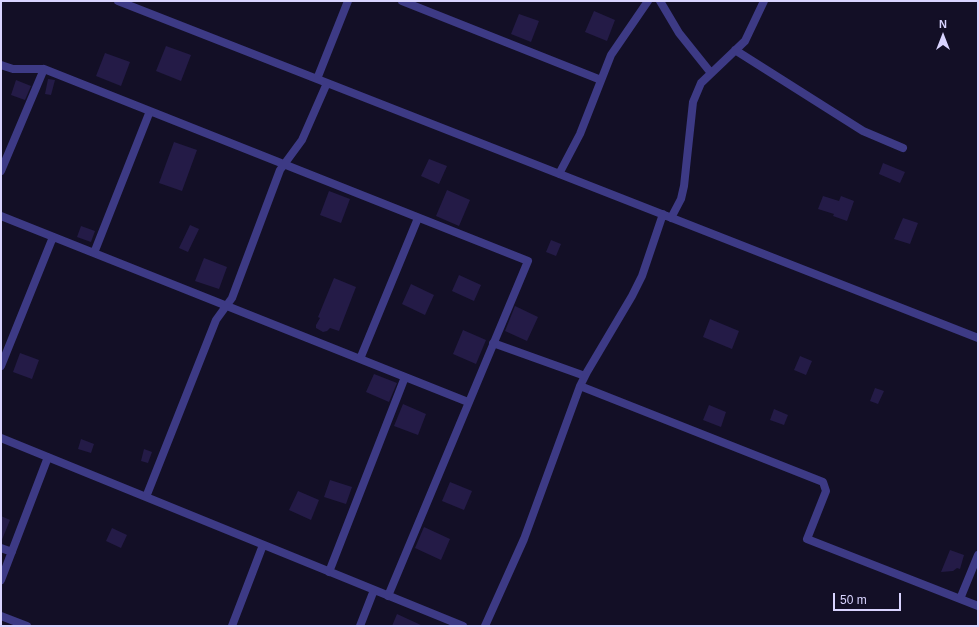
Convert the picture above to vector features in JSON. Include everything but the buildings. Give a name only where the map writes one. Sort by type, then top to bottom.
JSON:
[{"type":"street","points":[[118,1],[978,338]]},
{"type":"street","points":[[317,79],[348,1]]},
{"type":"street","points":[[402,1],[601,80]]},
{"type":"street","points":[[559,174],[580,134],[611,55],[648,1]]},
{"type":"street","points":[[660,1],[679,33],[711,73]]},
{"type":"street","points":[[671,218],[681,200],[684,186],[693,102],[701,83],[745,40],[764,1]]},
{"type":"street","points":[[735,50],[863,131],[903,148]]},
{"type":"street","points":[[1,65],[13,69],[44,69],[528,261],[388,596]]},
{"type":"street","points":[[1,171],[44,69]]},
{"type":"street","points":[[146,498],[216,320],[232,298],[280,170],[302,140],[327,83]]},
{"type":"street","points":[[94,253],[150,111]]},
{"type":"street","points":[[485,626],[524,539],[580,386],[642,276],[663,214]]},
{"type":"street","points":[[1,216],[468,402]]},
{"type":"street","points":[[360,359],[418,218]]},
{"type":"street","points":[[1,366],[53,237]]},
{"type":"street","points":[[493,343],[585,376]]},
{"type":"street","points":[[329,572],[405,377]]},
{"type":"street","points":[[580,386],[823,482],[826,491],[807,539],[978,606]]},
{"type":"street","points":[[1,438],[463,626]]},
{"type":"street","points":[[1,580],[48,457]]},
{"type":"street","points":[[232,626],[263,545]]},
{"type":"street","points":[[1,548],[12,552]]},
{"type":"street","points":[[960,599],[978,556]]},
{"type":"street","points":[[360,626],[374,590]]},
{"type":"street","points":[[1,616],[27,626]]}]
